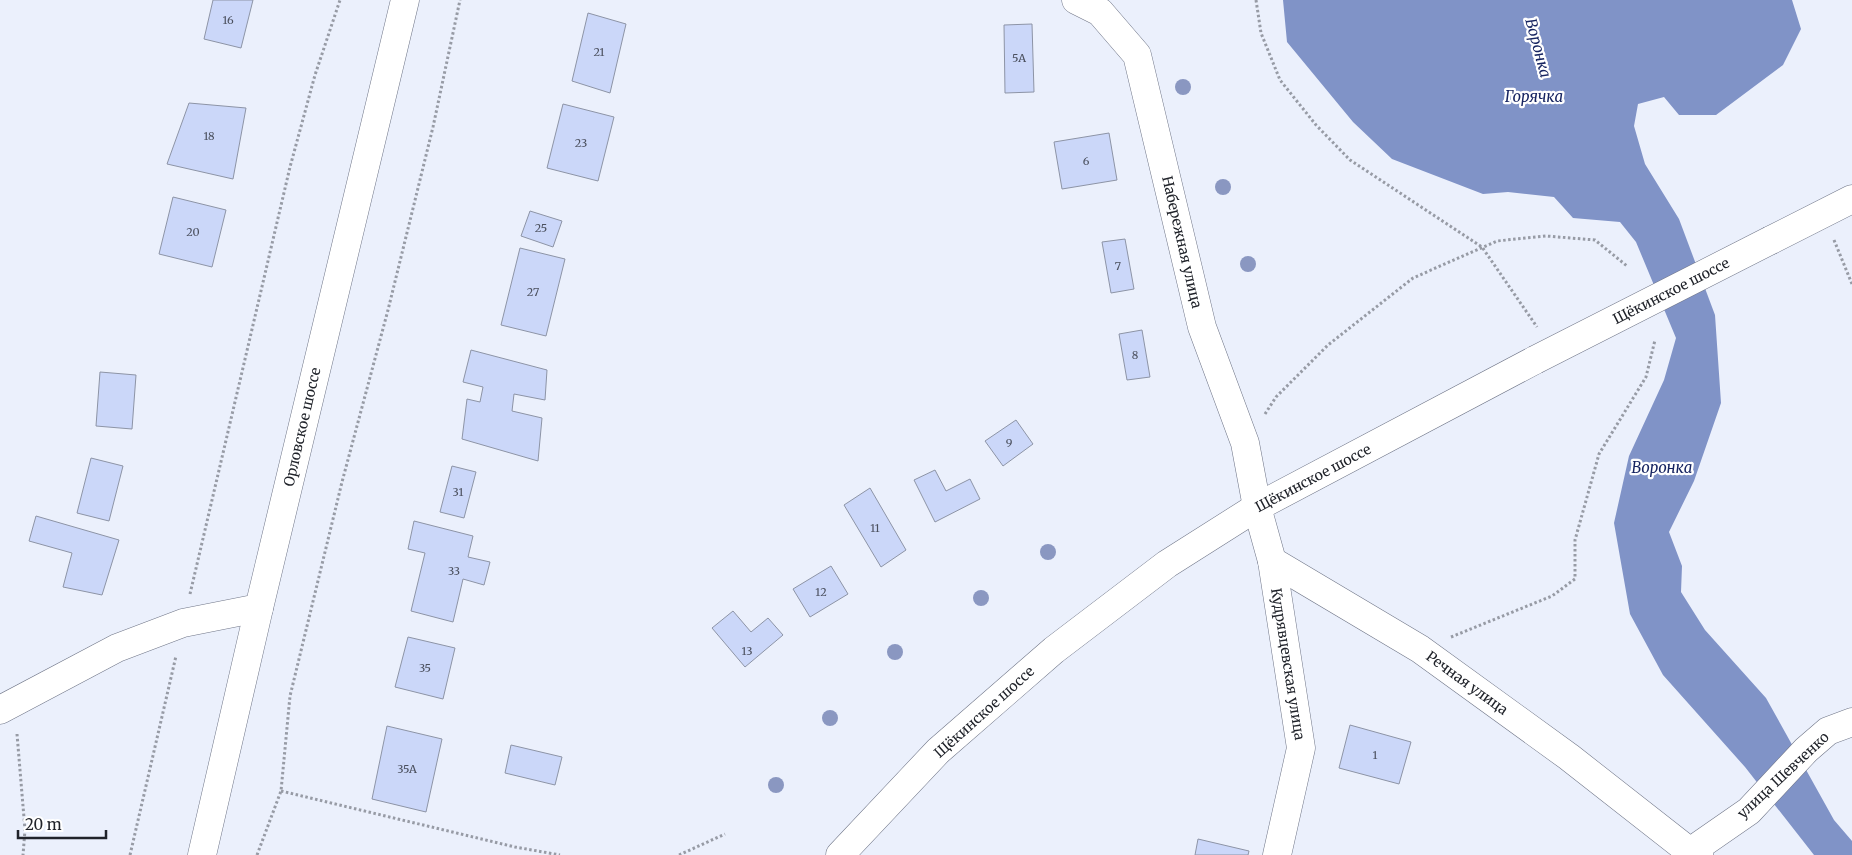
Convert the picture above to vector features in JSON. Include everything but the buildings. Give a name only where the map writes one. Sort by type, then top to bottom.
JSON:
[{"type":"main road","name":"Орловское шоссе","points":[[202,855],[259,608],[405,0]]},
{"type":"main road","name":"Набережная улица","points":[[1076,0],[1100,12],[1137,55],[1202,327],[1245,443],[1257,507]]},
{"type":"main road","name":"Щёкинское шоссе","points":[[840,855],[938,751],[1054,650],[1167,564],[1257,507],[1535,360],[1852,198]]},
{"type":"main road","points":[[1257,507],[1272,560]]},
{"type":"main road","name":"Речная улица","points":[[1272,560],[1420,649],[1569,757],[1694,855]]},
{"type":"main road","name":"Кудрявцевская улица","points":[[1272,560],[1301,748],[1277,855]]},
{"type":"main road","points":[[7,706],[117,648],[184,624],[259,608]]},
{"type":"main road","name":"улица Шевченко","points":[[1699,855],[1700,845],[1748,811],[1806,750],[1828,731],[1852,722]]},
{"type":"path","points":[[130,855],[290,167],[315,75],[340,0]]},
{"type":"path","points":[[258,855],[281,792],[290,696],[342,482],[388,310],[433,127],[460,0]]},
{"type":"path","points":[[1256,0],[1261,33],[1280,80],[1316,125],[1350,160],[1482,247],[1539,329]]},
{"type":"path","points":[[1831,233],[1852,284]]},
{"type":"path","points":[[1245,443],[1276,397],[1328,345],[1413,278],[1497,241],[1546,236],[1595,240],[1627,266]]},
{"type":"path","points":[[1420,649],[1552,596],[1575,579],[1575,540],[1599,454],[1646,377],[1655,340]]},
{"type":"path","points":[[7,706],[25,830],[23,855]]},
{"type":"path","points":[[281,792],[515,847],[560,855]]},
{"type":"path","points":[[679,855],[725,834]]},
{"type":"water","name":"Горячка","points":[[1283,0],[1792,0],[1801,29],[1783,65],[1716,115],[1679,115],[1664,97],[1638,104],[1634,126],[1645,164],[1679,219],[1715,315],[1721,403],[1694,481],[1669,532],[1682,566],[1681,592],[1705,630],[1766,698],[1834,820],[1852,841],[1852,855],[1814,855],[1745,767],[1663,675],[1630,614],[1614,523],[1629,456],[1664,380],[1676,338],[1636,242],[1620,222],[1573,218],[1554,197],[1508,192],[1483,194],[1392,159],[1353,122],[1287,42]]},
{"type":"water label","name":"Воронка","points":[[1538,48]]},
{"type":"water label","name":"Воронка","points":[[1662,468]]}]
